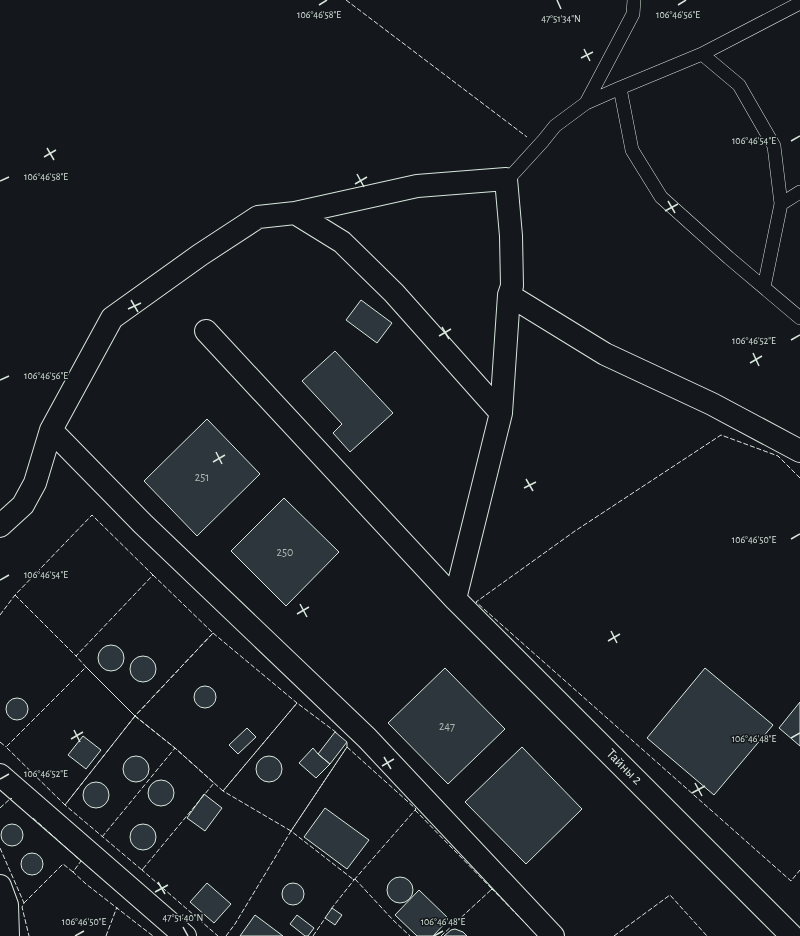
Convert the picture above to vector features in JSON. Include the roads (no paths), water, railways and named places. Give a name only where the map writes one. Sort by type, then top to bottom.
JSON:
[{"type":"street","points":[[0,526],[23,505],[35,483],[51,430],[112,318],[200,255],[258,217],[295,214],[417,186],[506,179],[512,286],[509,295],[501,413],[455,599]]},
{"type":"street","points":[[295,214],[342,242],[353,252],[394,292],[501,413]]},
{"type":"street","points":[[509,295],[605,354],[712,404],[800,451]]},
{"type":"street","name":"Тайны 2","points":[[206,330],[455,599],[792,936]]},
{"type":"street","points":[[51,430],[143,524],[367,738],[553,936]]},
{"type":"street","points":[[0,775],[185,936]]},
{"type":"street","points":[[0,886],[7,905],[8,936]]},
{"type":"lane","points":[[586,103],[633,14],[634,0]]},
{"type":"lane","points":[[506,179],[522,165],[555,126],[586,103],[702,54],[800,3]]},
{"type":"lane","points":[[702,54],[739,85],[774,146],[781,204],[764,287]]},
{"type":"lane","points":[[620,88],[632,150],[661,197],[729,258],[799,315]]},
{"type":"lane","points":[[781,204],[800,192]]}]
